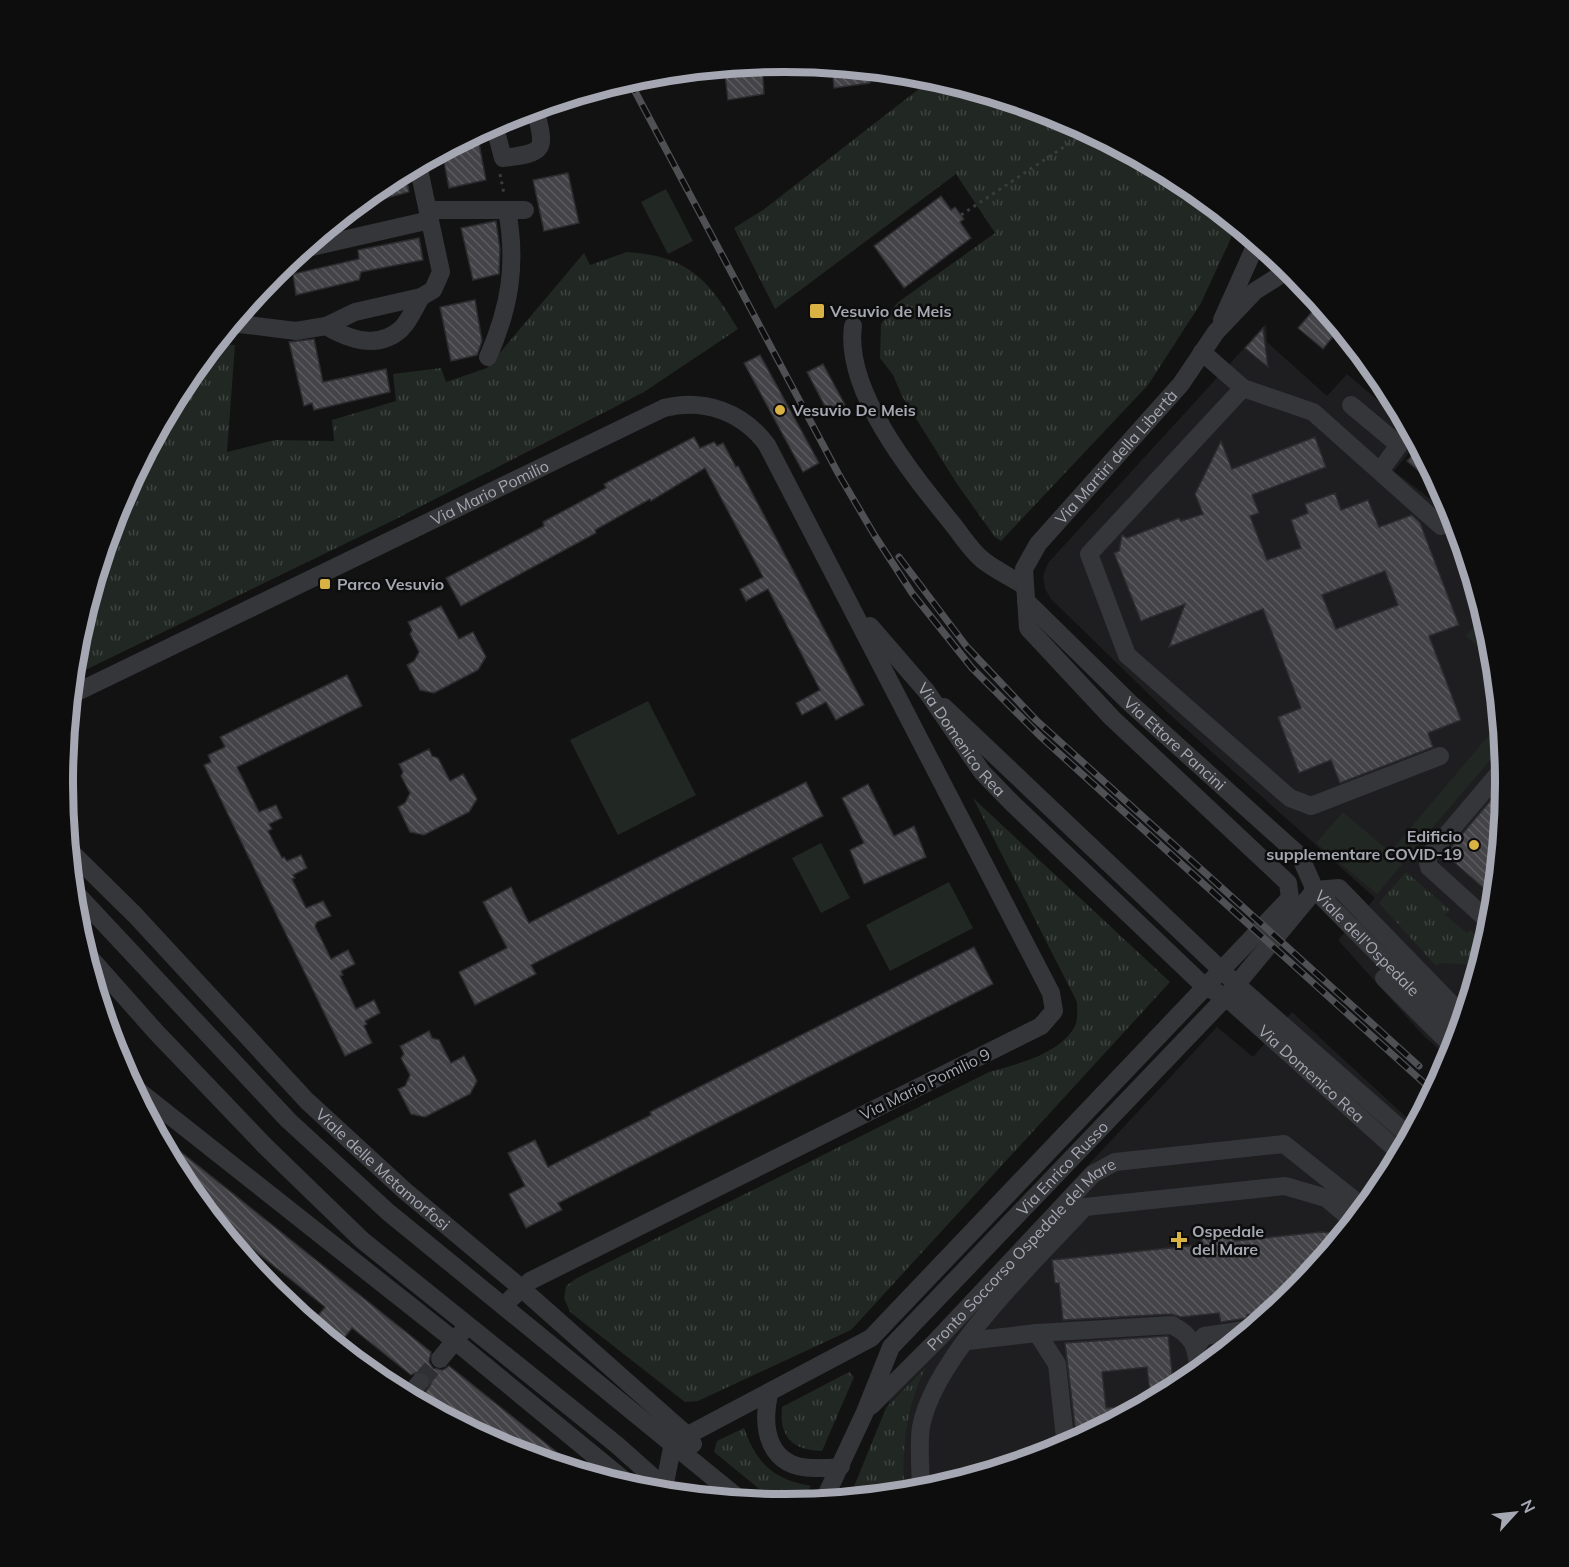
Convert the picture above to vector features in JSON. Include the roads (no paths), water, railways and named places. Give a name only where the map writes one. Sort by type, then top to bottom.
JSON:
[{"type":"street","points":[[496,133],[503,158],[533,152],[539,149],[543,139],[538,117]]},
{"type":"street","points":[[242,324],[296,331],[326,326],[355,312],[421,297],[436,287],[441,277],[420,173]]},
{"type":"street","points":[[321,244],[429,215],[516,210],[513,263],[502,325],[488,357]]},
{"type":"street","name":"Via Martiri della Libertà","points":[[1216,332],[1254,249]]},
{"type":"street","name":"Via Martiri della Libertà","points":[[1025,593],[1024,569],[1038,544],[1169,399],[1216,332],[1255,291],[1282,274]]},
{"type":"street","points":[[326,326],[359,341],[385,337],[401,329],[421,297]]},
{"type":"street","points":[[854,326],[850,346],[867,397],[887,438],[923,488],[982,560],[1025,593]]},
{"type":"street","points":[[1202,352],[1243,388],[1313,412],[1441,526]]},
{"type":"street","points":[[1243,388],[1089,554],[1127,655],[1290,798],[1311,806],[1440,756]]},
{"type":"street","name":"Via Mario Pomilio","points":[[79,691],[649,413],[676,405],[720,409],[749,424],[760,435],[920,739]]},
{"type":"street","points":[[1351,405],[1400,445],[1380,471]]},
{"type":"street","name":"Via Mario Pomilio","points":[[838,580],[867,622],[927,692]]},
{"type":"street","name":"Via Ettore Pancini","points":[[1025,593],[1028,628],[1112,717],[1288,883]]},
{"type":"street","name":"Via Ettore Pancini","points":[[1025,593],[1130,703],[1300,856],[1311,894]]},
{"type":"street","points":[[920,739],[918,713],[927,692]]},
{"type":"street","name":"Via Domenico Rea","points":[[927,692],[990,748],[1221,969],[1231,990],[1395,1148]]},
{"type":"street","name":"Via Domenico Rea","points":[[927,692],[982,772],[1204,986],[1231,990],[1404,1132]]},
{"type":"street","name":"Via Mario Pomilio 9","points":[[520,1287],[1041,1026],[1049,1019],[1054,1011],[1051,993],[920,739]]},
{"type":"street","points":[[1483,917],[1429,867],[1427,858],[1496,777]]},
{"type":"street","name":"Viale delle Metamorfosi","points":[[77,857],[135,915],[307,1101],[405,1191],[520,1287],[681,1439],[710,1474],[732,1492]]},
{"type":"street","name":"Via Enrico Russo","points":[[681,1439],[871,1338],[1290,898],[1288,883]]},
{"type":"street","name":"Viale dell'Ospedale","points":[[1311,894],[1339,888],[1459,1010]]},
{"type":"street","points":[[1311,894],[1447,1041]]},
{"type":"street","name":"Via Enrico Russo","points":[[828,1493],[891,1347],[1231,990],[1311,894]]},
{"type":"street","name":"Viale dell'Ospedale","points":[[1311,894],[1452,1029]]},
{"type":"street","name":"Viale delle Metamorfosi","points":[[84,903],[288,1120],[388,1212],[503,1306],[681,1439]]},
{"type":"street","points":[[96,965],[156,1032],[265,1146],[362,1240],[617,1445],[653,1482]]},
{"type":"street","points":[[145,1096],[455,1341],[618,1475]]},
{"type":"street","name":"Pronto Soccorso Ospedale del Mare","points":[[865,1412],[938,1339],[1093,1174],[1106,1165],[1115,1162],[1284,1144],[1354,1210]]},
{"type":"street","name":"Pronto Soccorso Ospedale del Mare","points":[[968,1341],[988,1313],[1084,1207],[1285,1186],[1326,1198],[1353,1211]]},
{"type":"street","points":[[503,1306],[520,1287]]},
{"type":"street","points":[[921,1481],[921,1427],[941,1375],[968,1341],[1037,1333],[1172,1325],[1186,1332],[1196,1347],[1197,1363]]},
{"type":"street","points":[[440,1359],[467,1326]]},
{"type":"street","points":[[1196,1347],[1204,1336],[1238,1331]]},
{"type":"street","points":[[1037,1333],[1057,1364],[1065,1437]]},
{"type":"street","points":[[413,1390],[420,1382]]},
{"type":"street","points":[[769,1394],[764,1415],[767,1438],[779,1456],[800,1468],[842,1466]]},
{"type":"street","points":[[665,1484],[681,1439]]},
{"type":"tunnel","points":[[420,1382],[440,1359]]},
{"type":"railway","points":[[634,89],[838,473],[912,593],[972,668],[1041,737],[1428,1087]]},
{"type":"railway","points":[[899,557],[967,647],[1036,720],[1419,1066]]},
{"type":"place","name":"Vesuvio de Meis","points":[[817,311]]},
{"type":"place","name":"Vesuvio De Meis","points":[[780,410]]},
{"type":"place","name":"Parco Vesuvio","points":[[325,584]]},
{"type":"place","name":"Edificio supplementare COVID-19","points":[[1474,845]]},
{"type":"place","name":"Ospedale del Mare","points":[[1179,1240]]}]
